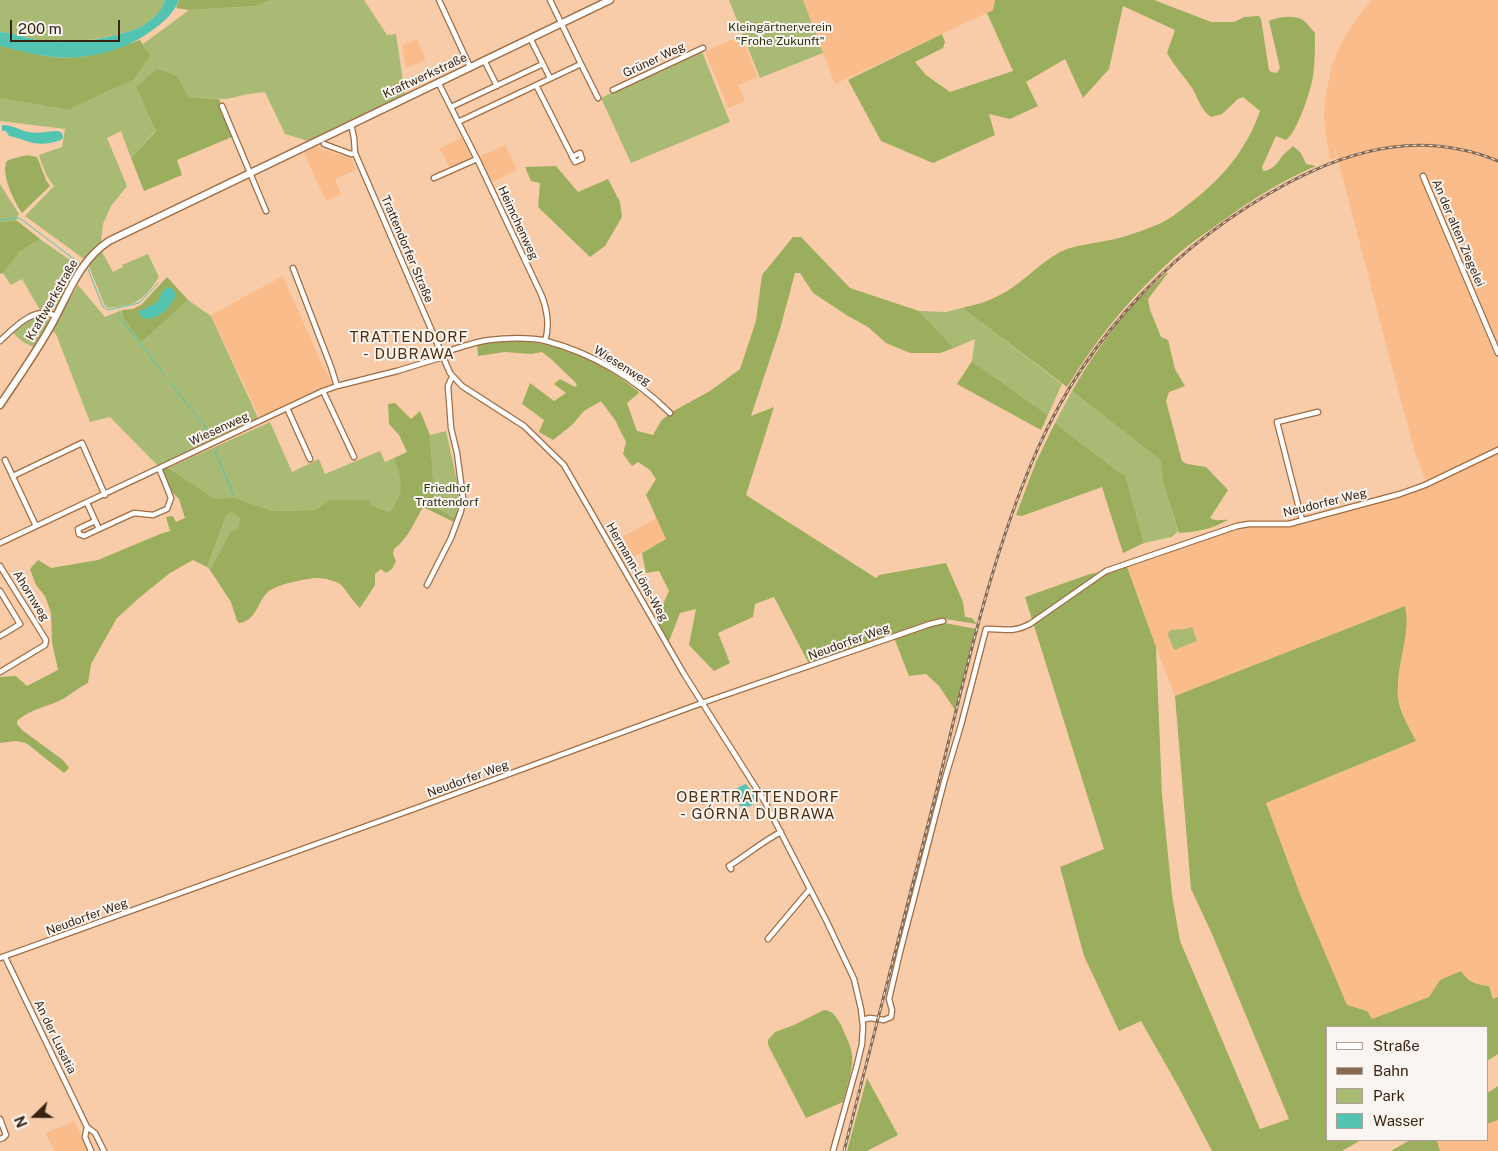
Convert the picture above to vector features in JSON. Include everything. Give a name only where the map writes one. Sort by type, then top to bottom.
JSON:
[{"type":"main road","name":"Kraftwerkstraße","points":[[0,405],[43,340],[82,268],[99,247],[610,0]]},
{"type":"street","points":[[439,0],[470,67]]},
{"type":"street","points":[[550,0],[598,98]]},
{"type":"street","points":[[530,38],[550,78]]},
{"type":"street","name":"Grüner Weg","points":[[614,90],[703,48]]},
{"type":"street","points":[[484,60],[497,86]]},
{"type":"street","points":[[451,107],[543,64]]},
{"type":"street","points":[[458,122],[580,64]]},
{"type":"street","name":"Heimchenweg","points":[[438,82],[477,159],[546,306],[547,334],[544,340]]},
{"type":"street","points":[[536,85],[572,157]]},
{"type":"street","points":[[222,106],[266,211]]},
{"type":"street","name":"Trattendorfer Straße","points":[[351,124],[355,153],[442,355]]},
{"type":"street","points":[[324,144],[351,154],[355,153]]},
{"type":"street","points":[[434,178],[477,159]]},
{"type":"street","name":"An der alten Ziegelei","points":[[1423,176],[1498,353]]},
{"type":"street","points":[[292,268],[337,386]]},
{"type":"street","points":[[0,341],[27,318],[46,314],[56,316]]},
{"type":"street","name":"Wiesenweg","points":[[0,543],[105,495],[323,390],[397,371],[477,342],[505,338],[544,340],[592,357],[638,385],[670,413]]},
{"type":"street","name":"Hermann-Löns-Weg","points":[[442,355],[452,377],[462,386],[524,426],[563,465],[679,667],[749,776],[781,832],[810,889],[854,979],[860,999],[862,1020],[862,1044],[834,1151]]},
{"type":"street","points":[[427,585],[451,538],[461,511],[463,498],[457,453],[451,428],[448,386],[452,377]]},
{"type":"street","points":[[323,390],[354,457]]},
{"type":"street","points":[[287,408],[310,459]]},
{"type":"street","points":[[1302,520],[1277,422],[1318,412]]},
{"type":"street","points":[[13,476],[82,443],[105,495]]},
{"type":"street","name":"Neudorfer Weg","points":[[862,1020],[870,1018],[884,1020],[891,1018],[892,1010],[889,999],[900,952],[986,629],[1008,631],[1022,628],[1102,573],[1124,564],[1237,526],[1249,524],[1280,525],[1400,494],[1450,474],[1498,450]]},
{"type":"street","points":[[5,460],[36,526]]},
{"type":"street","points":[[95,520],[78,530],[79,534],[84,536],[134,513],[153,515],[167,508],[171,498],[159,468]]},
{"type":"street","points":[[87,503],[99,529]]},
{"type":"street","name":"Ahornweg","points":[[0,566],[46,640],[45,644],[0,672]]},
{"type":"street","points":[[0,591],[20,624],[0,636]]},
{"type":"street","name":"Neudorfer Weg","points":[[2,957],[402,814],[702,703],[914,629],[943,621]]},
{"type":"street","points":[[731,869],[729,866],[750,853],[768,838],[781,832]]},
{"type":"street","points":[[768,939],[810,889]]},
{"type":"street","name":"An der Lusatia","points":[[2,957],[87,1126],[95,1133],[104,1151]]},
{"type":"street","points":[[0,1119],[2,1131],[6,1136],[0,1139]]},
{"type":"street","name":"An der Lusatia","points":[[87,1126],[85,1137],[91,1151]]},
{"type":"shaded area","points":[[803,0],[995,0],[993,10],[835,84]]},
{"type":"shaded area","points":[[1372,0],[1498,0],[1498,997],[1494,999],[1489,986],[1473,983],[1466,978],[1440,980],[1429,997],[1372,1019],[1367,1011],[1347,1005],[1300,894],[1266,803],[1416,741],[1397,697],[1405,606],[1175,696],[1127,567],[1237,528],[1289,525],[1428,486],[1415,453],[1334,144],[1336,158],[1330,159],[1326,135],[1325,99],[1332,65],[1347,33]]},
{"type":"shaded area","points":[[741,36],[758,77],[738,85],[745,101],[728,108],[705,51]]},
{"type":"shaded area","points":[[417,39],[426,60],[406,68],[402,46]]},
{"type":"shaded area","points":[[463,137],[474,159],[450,169],[439,149]]},
{"type":"shaded area","points":[[505,145],[517,170],[490,183],[478,157]]},
{"type":"shaded area","points":[[313,146],[352,159],[356,170],[335,179],[341,194],[326,201],[303,151]]},
{"type":"shaded area","points":[[283,276],[323,367],[333,385],[260,419],[211,315]]},
{"type":"shaded area","points":[[657,518],[666,539],[622,563],[611,543]]},
{"type":"shaded area","points":[[1498,1120],[1498,1151],[1440,1151],[1437,1141],[1488,1141],[1488,1124]]},
{"type":"shaded area","points":[[74,1121],[88,1151],[54,1151],[46,1133]]},
{"type":"green space","points":[[0,0],[165,0],[161,9],[154,17],[136,29],[95,39],[53,42],[0,32]]},
{"type":"green space","points":[[179,0],[270,0],[257,6],[189,10],[176,8]]},
{"type":"green space","points":[[270,0],[364,0],[387,35],[396,34],[405,94],[308,141],[285,134],[265,92],[227,99],[189,97],[177,76],[136,87],[156,130],[131,158],[121,131],[107,138],[127,186],[111,206],[103,224],[101,242],[84,259],[25,216],[54,186],[43,168],[39,155],[62,147],[65,129],[0,121],[0,98],[67,110],[149,56],[143,44],[189,10],[257,6]]},
{"type":"green space","name":"Kleingärtnerverein \"Frohe Zukunft\"","points":[[729,0],[803,0],[823,53],[760,78]]},
{"type":"green space","points":[[995,0],[1154,0],[1211,22],[1234,22],[1244,17],[1259,16],[1269,70],[1277,73],[1280,68],[1269,21],[1285,17],[1301,19],[1315,33],[1313,76],[1303,111],[1295,129],[1286,140],[1276,136],[1262,167],[1263,171],[1273,168],[1293,146],[1301,153],[1306,164],[1316,166],[1255,199],[1178,254],[1118,316],[1091,350],[1067,387],[962,308],[989,300],[1006,291],[1060,252],[1123,237],[1159,224],[1171,217],[1202,194],[1223,173],[1241,150],[1255,125],[1260,111],[1243,97],[1238,99],[1222,114],[1211,117],[1202,107],[1192,88],[1167,53],[1175,30],[1123,6],[1109,69],[1083,98],[1065,59],[1026,82],[1038,106],[1010,119],[989,114],[995,135],[933,163],[881,141],[848,80],[942,34],[945,42],[943,48],[915,62],[926,75],[950,92],[1013,71],[987,13],[993,10]]},
{"type":"green space","points":[[140,40],[150,56],[134,79],[67,110],[0,98],[0,46],[33,54],[64,58],[108,51]]},
{"type":"green space","points":[[701,49],[730,122],[631,163],[601,98]]},
{"type":"green space","points":[[157,69],[177,76],[189,97],[219,99],[234,136],[177,160],[182,175],[144,191],[131,158],[156,131],[136,87]]},
{"type":"green space","points":[[27,155],[37,157],[50,186],[22,213],[9,187],[5,166],[9,160]]},
{"type":"green space","points":[[556,166],[578,192],[608,179],[620,202],[622,217],[605,246],[590,257],[538,207],[540,183],[531,181],[525,167]]},
{"type":"green space","points":[[0,184],[19,214],[16,220],[0,222]]},
{"type":"green space","points":[[16,220],[40,239],[19,252],[3,273],[0,274],[0,222]]},
{"type":"green space","points":[[793,237],[801,237],[850,288],[919,311],[954,348],[940,353],[910,353],[886,343],[868,327],[813,293],[800,273],[795,273],[780,329],[751,416],[774,407],[746,495],[876,578],[879,575],[946,563],[963,602],[965,617],[972,618],[977,624],[945,619],[934,621],[809,664],[774,597],[755,604],[753,617],[718,633],[730,663],[714,671],[689,645],[696,609],[680,613],[668,644],[655,622],[669,591],[659,571],[646,573],[642,553],[666,539],[646,495],[656,479],[650,470],[638,462],[632,466],[623,454],[626,442],[615,420],[601,401],[584,411],[572,425],[553,440],[539,432],[544,420],[522,404],[530,383],[554,401],[566,393],[554,384],[560,379],[575,387],[577,384],[542,352],[531,354],[505,352],[478,356],[477,344],[521,341],[563,349],[583,357],[621,378],[638,391],[639,393],[627,403],[637,431],[653,435],[661,421],[670,413],[710,391],[740,369],[756,321],[762,275]]},
{"type":"green space","points":[[40,239],[77,265],[56,308],[40,310],[22,279],[11,285],[2,272],[19,252]]},
{"type":"green space","points":[[102,252],[113,272],[123,267],[122,265],[148,254],[159,277],[140,300],[131,304],[108,308],[105,306],[88,264]]},
{"type":"green space","points":[[1168,273],[1148,299],[1150,310],[1161,337],[1168,340],[1175,369],[1185,386],[1169,392],[1166,401],[1182,461],[1187,464],[1206,467],[1228,490],[1210,518],[1228,520],[1204,530],[1179,533],[1163,483],[1160,460],[1072,391],[1109,334],[1139,299]]},
{"type":"green space","points":[[167,277],[188,300],[141,342],[123,318],[122,310],[133,309],[141,305]]},
{"type":"green space","points":[[78,285],[105,317],[122,310],[123,318],[141,341],[188,300],[211,316],[258,418],[158,466],[110,417],[90,422],[56,334],[51,330]]},
{"type":"green space","points":[[962,308],[1062,384],[1048,415],[972,361],[975,339],[954,348],[919,311],[946,312]]},
{"type":"green space","points":[[42,315],[51,321],[33,347],[23,342],[13,333],[28,319]]},
{"type":"green space","points":[[972,361],[1048,415],[1041,430],[957,384]]},
{"type":"green space","points":[[1072,391],[1160,460],[1163,483],[1178,531],[1172,537],[1144,543],[1125,474],[1120,473],[1055,423]]},
{"type":"green space","points":[[395,403],[411,419],[420,411],[430,435],[435,507],[456,519],[454,522],[423,507],[407,535],[394,549],[393,554],[396,561],[392,569],[386,573],[381,569],[375,574],[375,585],[360,608],[340,584],[327,579],[313,578],[291,582],[271,590],[264,597],[253,615],[245,622],[239,623],[231,602],[210,570],[230,532],[238,529],[240,518],[232,512],[226,516],[207,567],[193,560],[170,573],[117,618],[91,664],[88,683],[61,700],[32,711],[17,721],[22,730],[63,760],[69,768],[64,773],[26,743],[16,741],[0,743],[0,677],[16,676],[27,686],[58,670],[52,642],[51,613],[45,596],[36,585],[30,569],[38,560],[51,568],[98,560],[170,531],[166,517],[173,516],[176,522],[185,518],[179,499],[172,492],[162,469],[168,468],[216,499],[234,498],[272,511],[315,510],[330,500],[370,500],[371,505],[390,512],[398,498],[401,485],[394,458],[407,452],[399,435],[389,424],[388,404]]},
{"type":"green space","points":[[270,422],[292,472],[319,459],[325,474],[380,451],[385,462],[394,458],[401,480],[401,492],[395,505],[390,512],[371,505],[370,500],[330,500],[315,510],[272,511],[234,499],[216,499],[168,468]]},
{"type":"green space","points":[[1055,423],[1120,473],[1125,474],[1144,543],[1123,553],[1102,487],[1022,516],[1016,515],[1036,462]]},
{"type":"green space","name":"Friedhof Trattendorf","points":[[446,431],[460,494],[456,519],[435,507],[430,435]]},
{"type":"green space","points":[[232,512],[240,518],[238,529],[230,532],[210,570],[207,567],[226,516]]},
{"type":"green space","points":[[1127,567],[1156,647],[1162,795],[1172,895],[1180,941],[1260,1129],[1289,1119],[1212,934],[1191,889],[1175,696],[1405,606],[1406,626],[1398,695],[1403,715],[1416,741],[1266,803],[1300,894],[1347,1005],[1367,1011],[1372,1019],[1429,997],[1440,980],[1461,971],[1473,982],[1489,986],[1493,999],[1498,997],[1498,1054],[1488,1060],[1488,1026],[1326,1026],[1326,1141],[1359,1141],[1342,1151],[1212,1151],[1141,1021],[1119,1031],[1084,956],[1060,867],[1104,849],[1025,597],[1090,574]]},
{"type":"green space","points":[[938,623],[976,629],[955,710],[939,686],[926,674],[909,676],[894,638]]},
{"type":"green space","points":[[1192,627],[1197,641],[1174,650],[1168,635],[1169,631]]},
{"type":"green space","points":[[824,1010],[832,1013],[841,1025],[852,1055],[852,1066],[843,1102],[806,1118],[768,1045],[768,1040],[775,1032]]},
{"type":"green space","points":[[867,1078],[898,1135],[867,1151],[847,1151]]},
{"type":"green space","points":[[1498,1086],[1498,1120],[1488,1124],[1488,1092]]},
{"type":"green space","points":[[1408,1141],[1437,1141],[1440,1151],[1391,1151]]},
{"type":"water","points":[[165,0],[179,0],[164,21],[141,38],[105,53],[66,58],[33,54],[0,46],[0,32],[46,42],[73,42],[127,32],[141,27],[150,21],[161,9]]},
{"type":"water","points":[[2,125],[33,133],[58,131],[62,133],[63,137],[61,140],[51,143],[33,143],[9,136],[6,131],[2,131]]},
{"type":"water","points":[[167,287],[173,289],[176,295],[170,305],[158,316],[148,319],[142,318],[139,312],[156,303],[161,293]]},
{"type":"water","points":[[746,784],[756,801],[751,806],[745,807],[740,806],[733,795],[736,789]]},
{"type":"waterway","points":[[0,220],[21,219],[79,263]]},
{"type":"waterway","points":[[88,269],[103,307],[108,310],[139,303],[158,283]]},
{"type":"waterway","points":[[118,315],[164,374]]},
{"type":"waterway","points":[[169,381],[214,438]]},
{"type":"waterway","points":[[219,449],[215,451],[234,496]]},
{"type":"railway","points":[[844,1151],[993,572],[1006,530],[1038,448],[1059,406],[1083,367],[1141,295],[1174,263],[1210,233],[1248,207],[1314,170],[1365,152],[1417,145],[1471,152],[1498,161]]},
{"type":"district","name":"TRATTENDORF - DUBRAWA","points":[[409,346]]},
{"type":"district","name":"OBERTRATTENDORF - GÓRNA DUBRAWA","points":[[758,806]]}]
